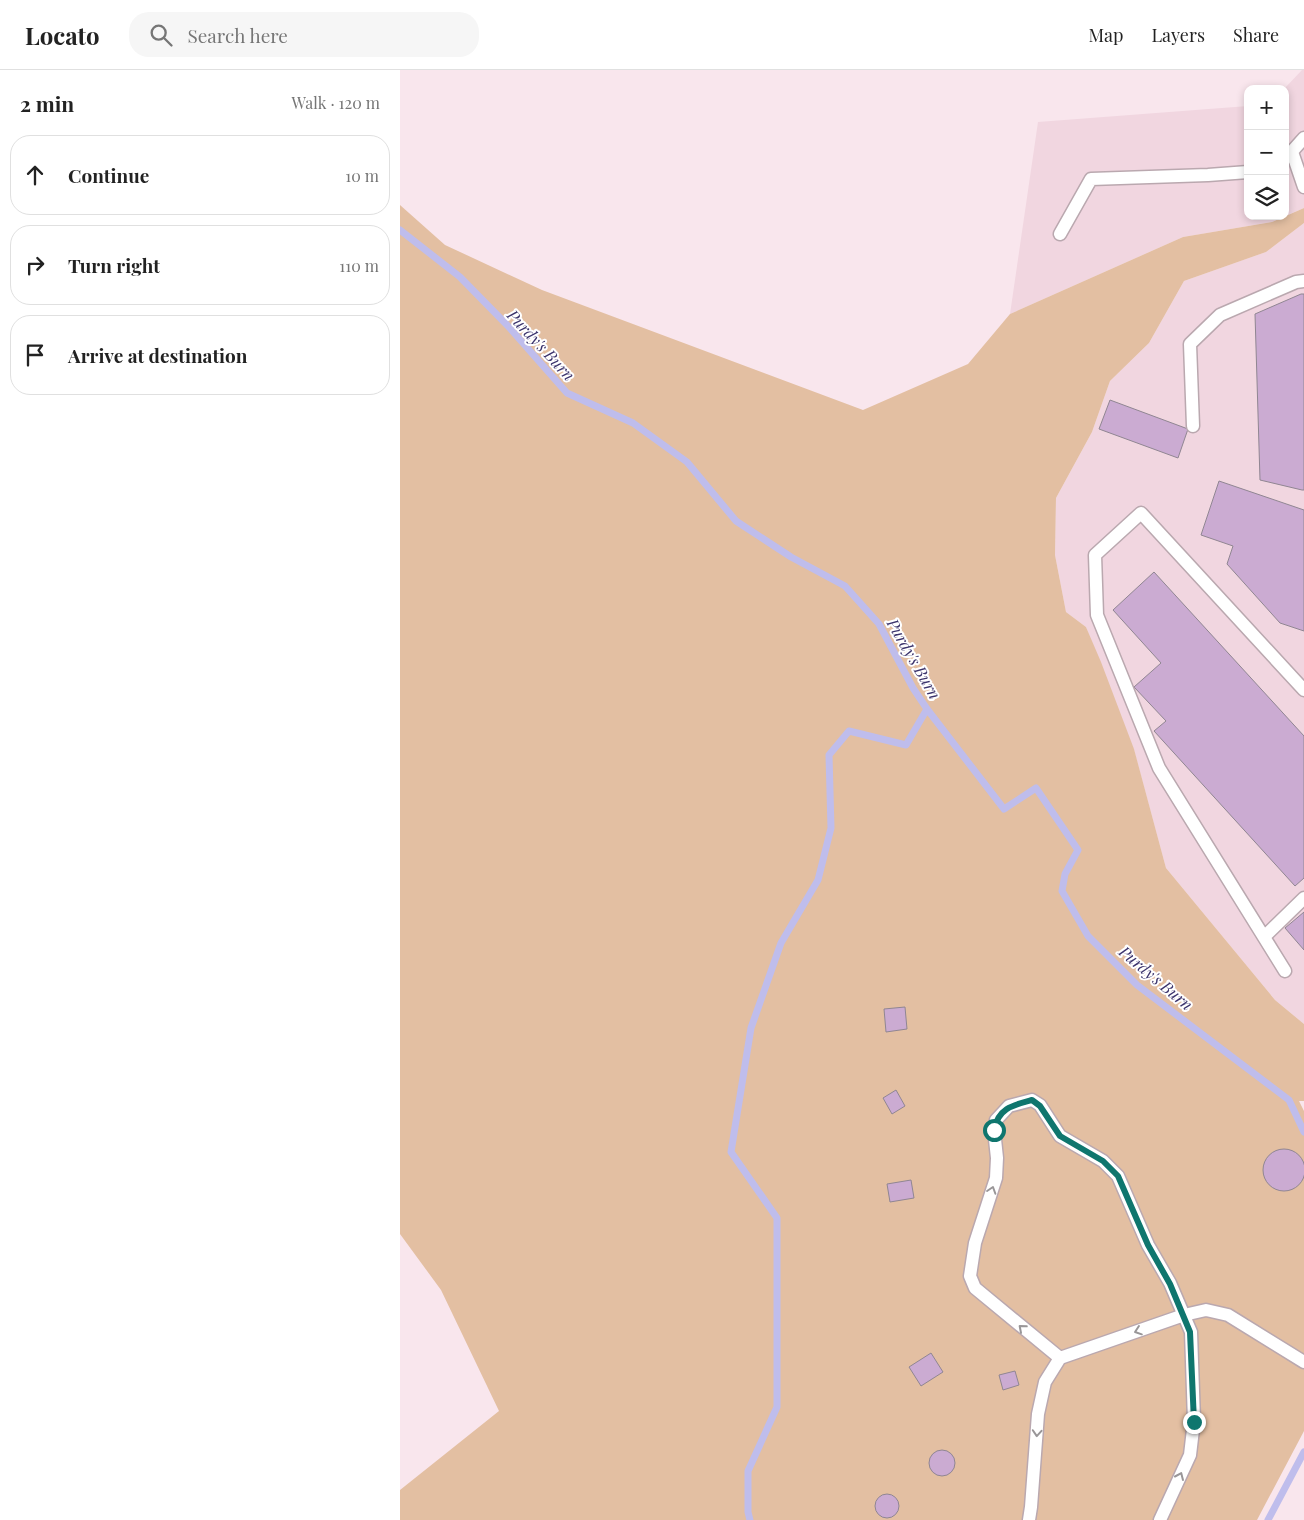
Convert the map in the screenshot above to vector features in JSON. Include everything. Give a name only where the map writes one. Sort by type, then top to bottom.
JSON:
[{"type":"lane","points":[[1303,186],[1289,155],[1304,138]]},
{"type":"lane","points":[[1060,234],[1091,179],[1208,176],[1244,172]]},
{"type":"lane","points":[[1192,426],[1190,344],[1220,315],[1296,282],[1304,282]]},
{"type":"lane","points":[[1285,971],[1160,768],[1098,615],[1095,555],[1142,513],[1304,690]]},
{"type":"lane","points":[[1264,936],[1304,898]]},
{"type":"lane","points":[[1060,1358],[976,1288],[970,1276],[976,1243],[996,1178],[997,1158],[994,1130],[996,1120],[1010,1106],[1032,1100],[1040,1106],[1060,1136],[1103,1161],[1118,1176],[1148,1245],[1170,1284],[1190,1332],[1194,1422],[1190,1455],[1160,1520]]},
{"type":"lane","points":[[1029,1520],[1038,1414],[1045,1382],[1060,1358],[1184,1315],[1206,1310],[1228,1315],[1304,1362]]},
{"type":"shaded area","points":[[1304,70],[1304,208],[1289,214],[1289,85]]},
{"type":"shaded area","points":[[1244,106],[1244,220],[1276,220],[1183,237],[1010,314],[1038,122]]},
{"type":"shaded area","points":[[400,205],[445,245],[542,290],[863,410],[968,364],[1010,314],[1183,237],[1277,220],[1289,220],[1289,215],[1304,208],[1304,223],[1266,252],[1184,281],[1149,343],[1110,381],[1092,432],[1056,498],[1055,555],[1066,612],[1086,627],[1101,662],[1134,749],[1166,868],[1275,1000],[1304,1024],[1304,1101],[1299,1101],[1304,1111],[1304,1431],[1257,1520],[400,1520],[400,1490],[499,1411],[441,1290],[400,1234]]},
{"type":"shaded area","points":[[1304,223],[1304,1024],[1275,1000],[1166,868],[1134,750],[1086,627],[1066,612],[1055,555],[1056,498],[1092,432],[1110,381],[1149,343],[1184,281],[1266,252]]},
{"type":"building","points":[[1304,294],[1304,490],[1260,480],[1255,314]]},
{"type":"building","points":[[1110,400],[1188,429],[1178,458],[1099,429]]},
{"type":"building","points":[[1219,481],[1304,510],[1304,631],[1280,623],[1227,564],[1233,546],[1201,535]]},
{"type":"building","points":[[1154,572],[1304,736],[1304,878],[1295,886],[1154,731],[1166,721],[1134,687],[1161,663],[1113,610]]},
{"type":"building","points":[[1304,912],[1304,950],[1285,928]]},
{"type":"building","points":[[905,1007],[907,1029],[886,1032],[884,1009]]},
{"type":"building","points":[[896,1090],[905,1106],[892,1114],[883,1098]]},
{"type":"building","points":[[1288,1149],[1296,1152],[1302,1158],[1305,1170],[1302,1182],[1296,1188],[1280,1191],[1272,1188],[1266,1182],[1263,1166],[1266,1158],[1272,1152]]},
{"type":"building","points":[[911,1180],[914,1198],[890,1202],[887,1184]]},
{"type":"building","points":[[931,1353],[943,1372],[921,1386],[909,1367]]},
{"type":"building","points":[[1015,1371],[1019,1385],[1003,1390],[999,1375]]},
{"type":"building","points":[[942,1450],[951,1454],[955,1463],[951,1472],[942,1476],[933,1472],[929,1463],[933,1454]]},
{"type":"building","points":[[887,1494],[896,1497],[899,1506],[896,1515],[887,1518],[878,1515],[875,1506],[878,1497]]},
{"type":"waterway","name":"Purdy's Burn","points":[[400,230],[460,277],[508,326],[567,393],[633,423],[687,462],[736,521],[791,557],[845,586],[879,624],[913,688],[927,709],[1004,809],[1036,788],[1078,850],[1065,874],[1062,891],[1088,936],[1137,985],[1289,1100],[1304,1132]]},
{"type":"waterway","points":[[750,1520],[748,1512],[748,1471],[777,1407],[777,1218],[731,1152],[751,1028],[781,943],[818,880],[831,828],[829,755],[849,731],[906,745],[927,709]]},
{"type":"waterway","points":[[1268,1520],[1304,1452]]},
{"type":"route","points":[[994,1130],[996,1120],[1010,1106],[1032,1100],[1040,1106],[1060,1136],[1103,1161],[1118,1176],[1148,1245],[1170,1284],[1190,1332],[1194,1422]]}]
